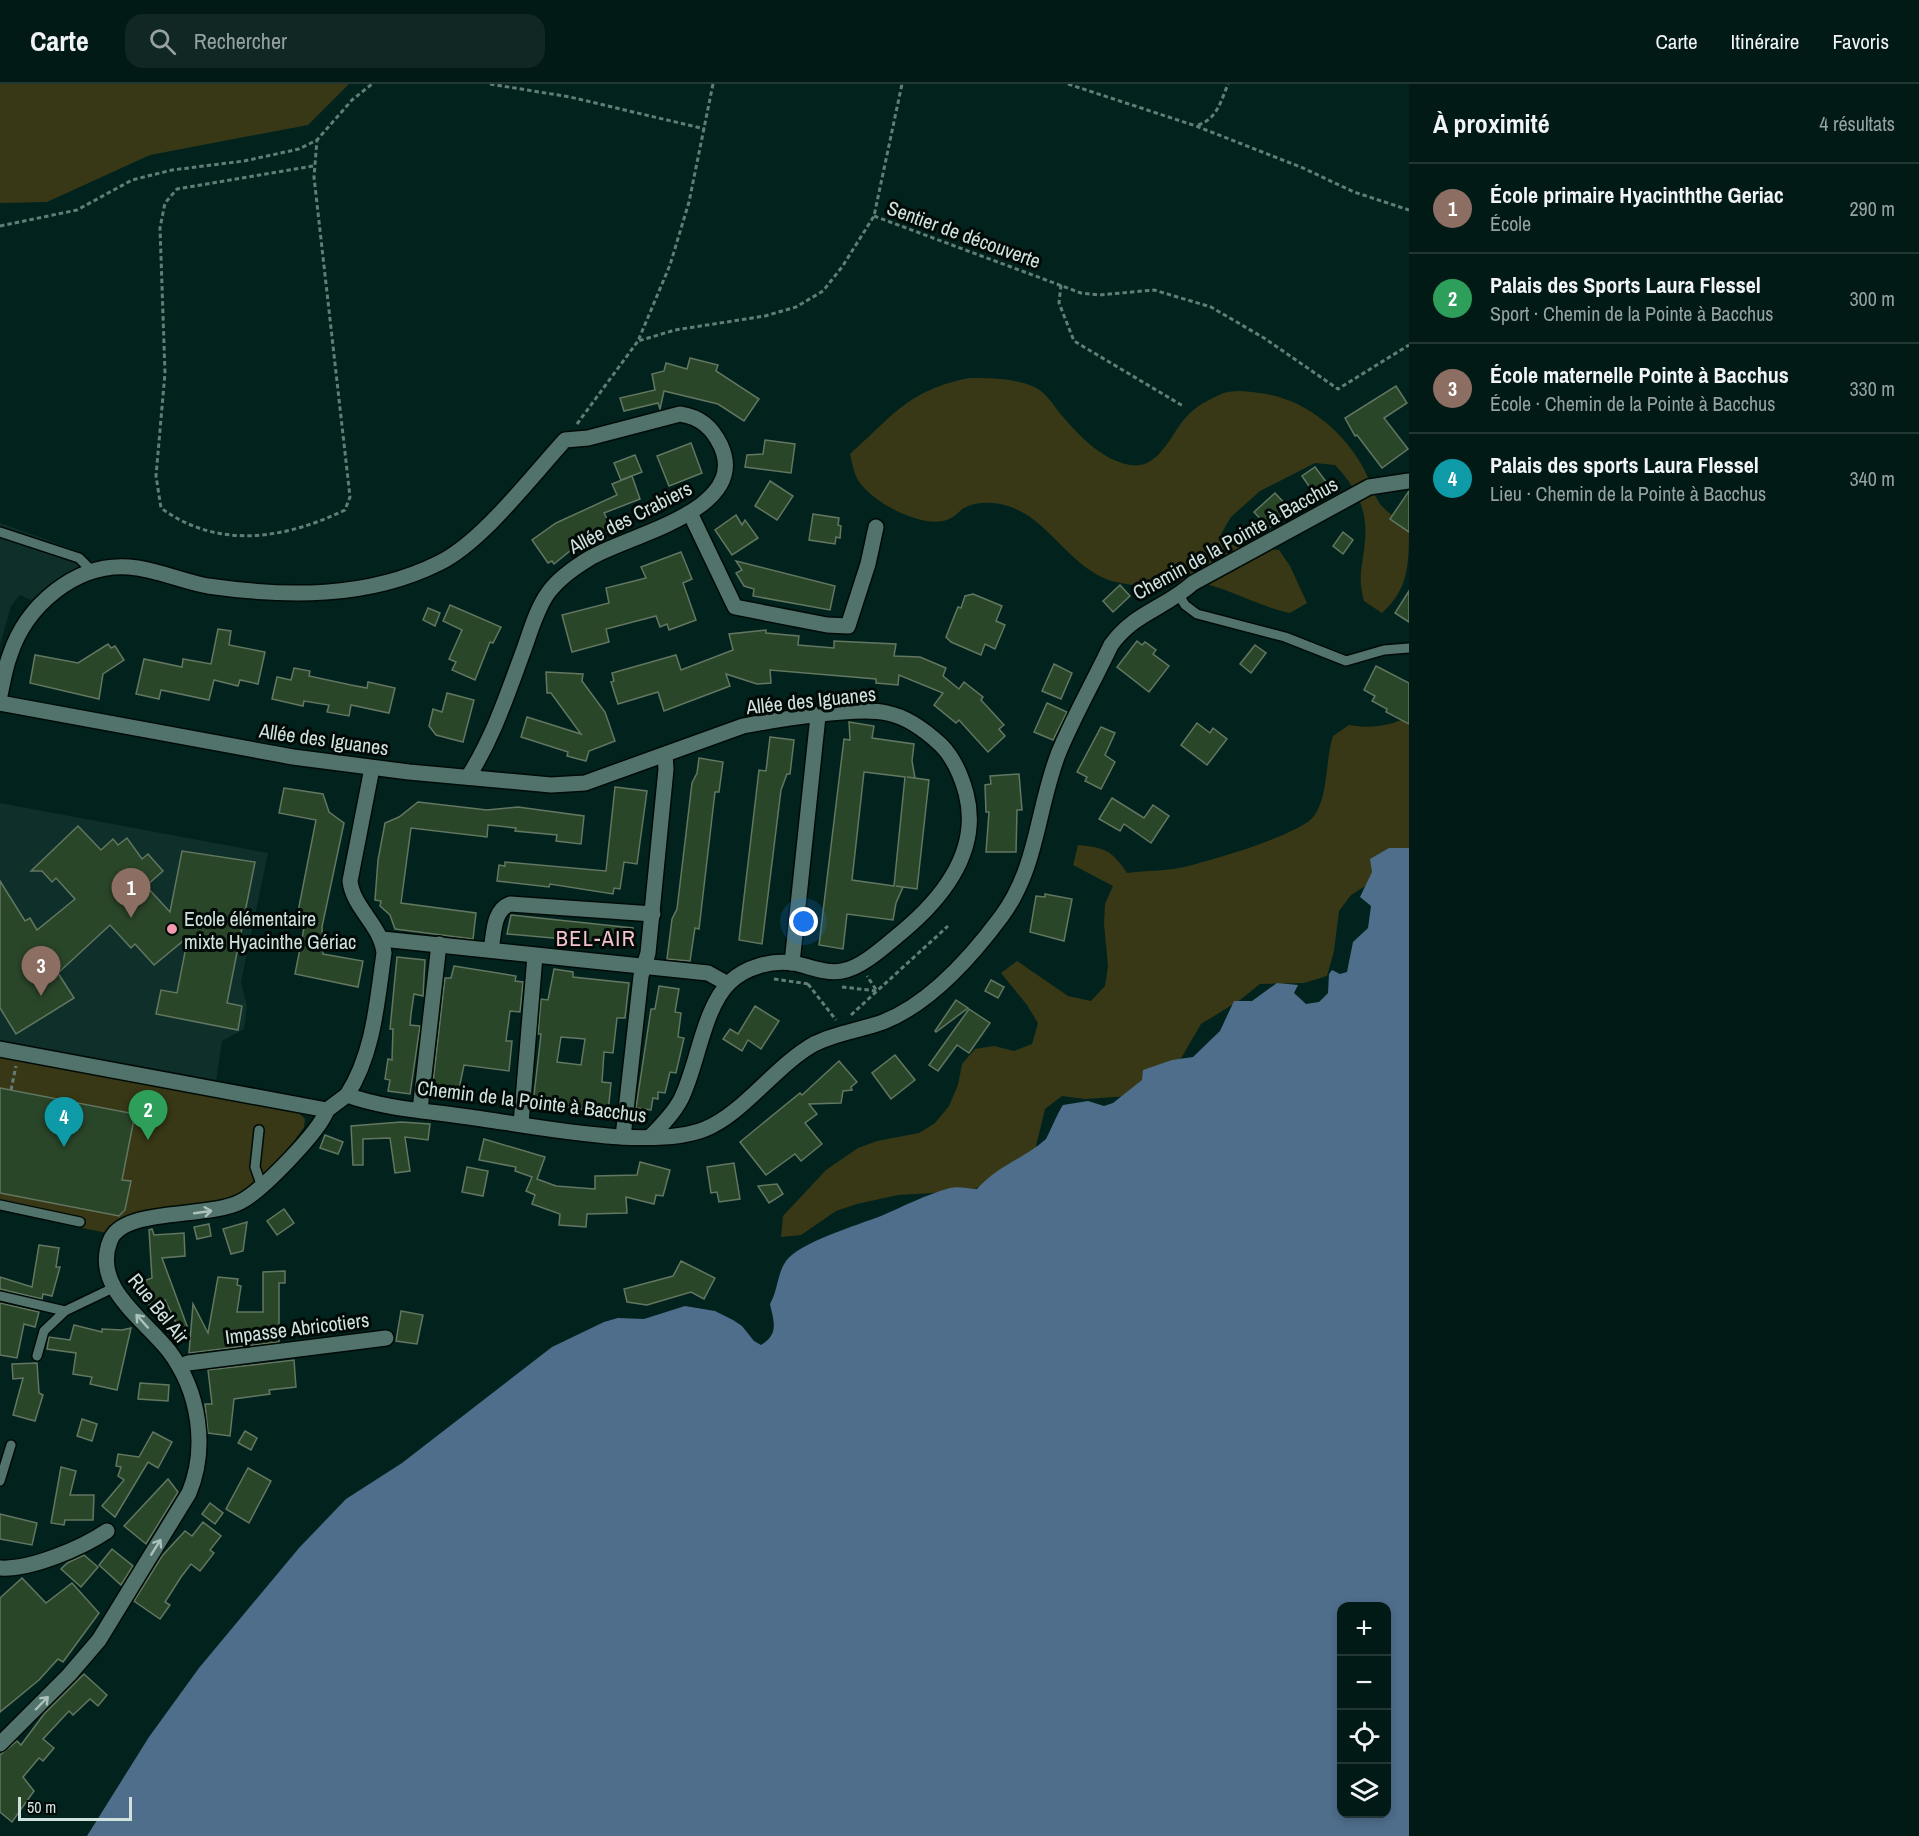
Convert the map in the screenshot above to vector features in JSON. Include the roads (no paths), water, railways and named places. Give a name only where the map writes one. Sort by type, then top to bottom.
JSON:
[{"type":"street","name":"Allée des Crabiers","points":[[91,570],[129,567],[206,585],[276,593],[327,594],[398,578],[440,563],[479,533],[565,440],[588,438],[680,414],[692,416],[706,424],[715,434],[723,452],[722,482],[706,503],[690,513],[591,557],[565,576],[548,593],[537,614],[488,745],[468,777]]},
{"type":"street","name":"Chemin de la Pointe à Bacchus","points":[[347,1095],[420,1110],[623,1137],[686,1136],[708,1128],[746,1101],[789,1059],[818,1042],[885,1021],[916,1005],[936,990],[1001,917],[1017,893],[1034,848],[1059,752],[1111,645],[1135,619],[1179,595],[1202,578],[1369,487],[1409,481]]},
{"type":"street","points":[[690,513],[735,608],[827,625],[848,626],[868,564],[876,527]]},
{"type":"street","points":[[0,695],[10,655],[21,631],[46,599],[75,578],[91,570]]},
{"type":"street","name":"Allée des Iguanes","points":[[0,703],[293,757],[372,768],[550,785],[585,783],[743,726],[868,711],[903,718],[929,734],[948,752],[962,777],[970,807],[969,834],[957,870],[939,896],[903,931],[858,964],[842,972],[792,963],[766,963],[739,975],[728,984],[716,1001],[681,1100],[650,1137]]},
{"type":"street","points":[[792,963],[818,716]]},
{"type":"street","points":[[623,1137],[640,975],[644,965],[653,914],[666,769],[665,755]]},
{"type":"street","points":[[0,1049],[327,1110],[347,1095],[360,1076],[367,1054],[384,952],[382,939],[351,891],[350,881],[372,768]]},
{"type":"street","points":[[491,950],[497,915],[502,906],[510,904],[653,914]]},
{"type":"street","points":[[382,939],[708,973],[728,984]]},
{"type":"street","points":[[420,1110],[439,944]]},
{"type":"street","points":[[521,1124],[535,956]]},
{"type":"street","name":"Rue Bel Air","points":[[0,1744],[69,1676],[99,1640],[189,1493],[200,1457],[196,1409],[179,1366],[113,1287],[106,1260],[110,1239],[121,1226],[141,1218],[208,1213],[241,1202],[290,1159],[324,1119],[327,1110]]},
{"type":"street","name":"Impasse Abricotiers","points":[[179,1366],[386,1338]]},
{"type":"street","points":[[0,1568],[35,1562],[91,1542],[106,1531]]},
{"type":"lane","points":[[0,532],[79,558],[91,570]]},
{"type":"lane","points":[[1179,595],[1185,605],[1197,614],[1284,637],[1346,661],[1384,650],[1409,648]]},
{"type":"lane","points":[[260,1130],[255,1167],[261,1184]]},
{"type":"lane","points":[[0,1205],[80,1222]]},
{"type":"lane","points":[[37,1356],[44,1331],[65,1311],[113,1287]]},
{"type":"lane","points":[[0,1296],[65,1311]]},
{"type":"lane","points":[[0,1481],[10,1444]]},
{"type":"place","name":"École primaire Hyacinththe Geriac","points":[[131,918]]},
{"type":"place","name":"Ecole élémentaire mixte Hyacinthe Gériac","points":[[172,929]]},
{"type":"place","name":"École maternelle Pointe à Bacchus","points":[[41,996]]},
{"type":"place","name":"Palais des Sports Laura Flessel","points":[[148,1140]]},
{"type":"place","name":"Palais des sports Laura Flessel","points":[[64,1147]]},
{"type":"district","name":"BEL-AIR","points":[[596,938]]}]
